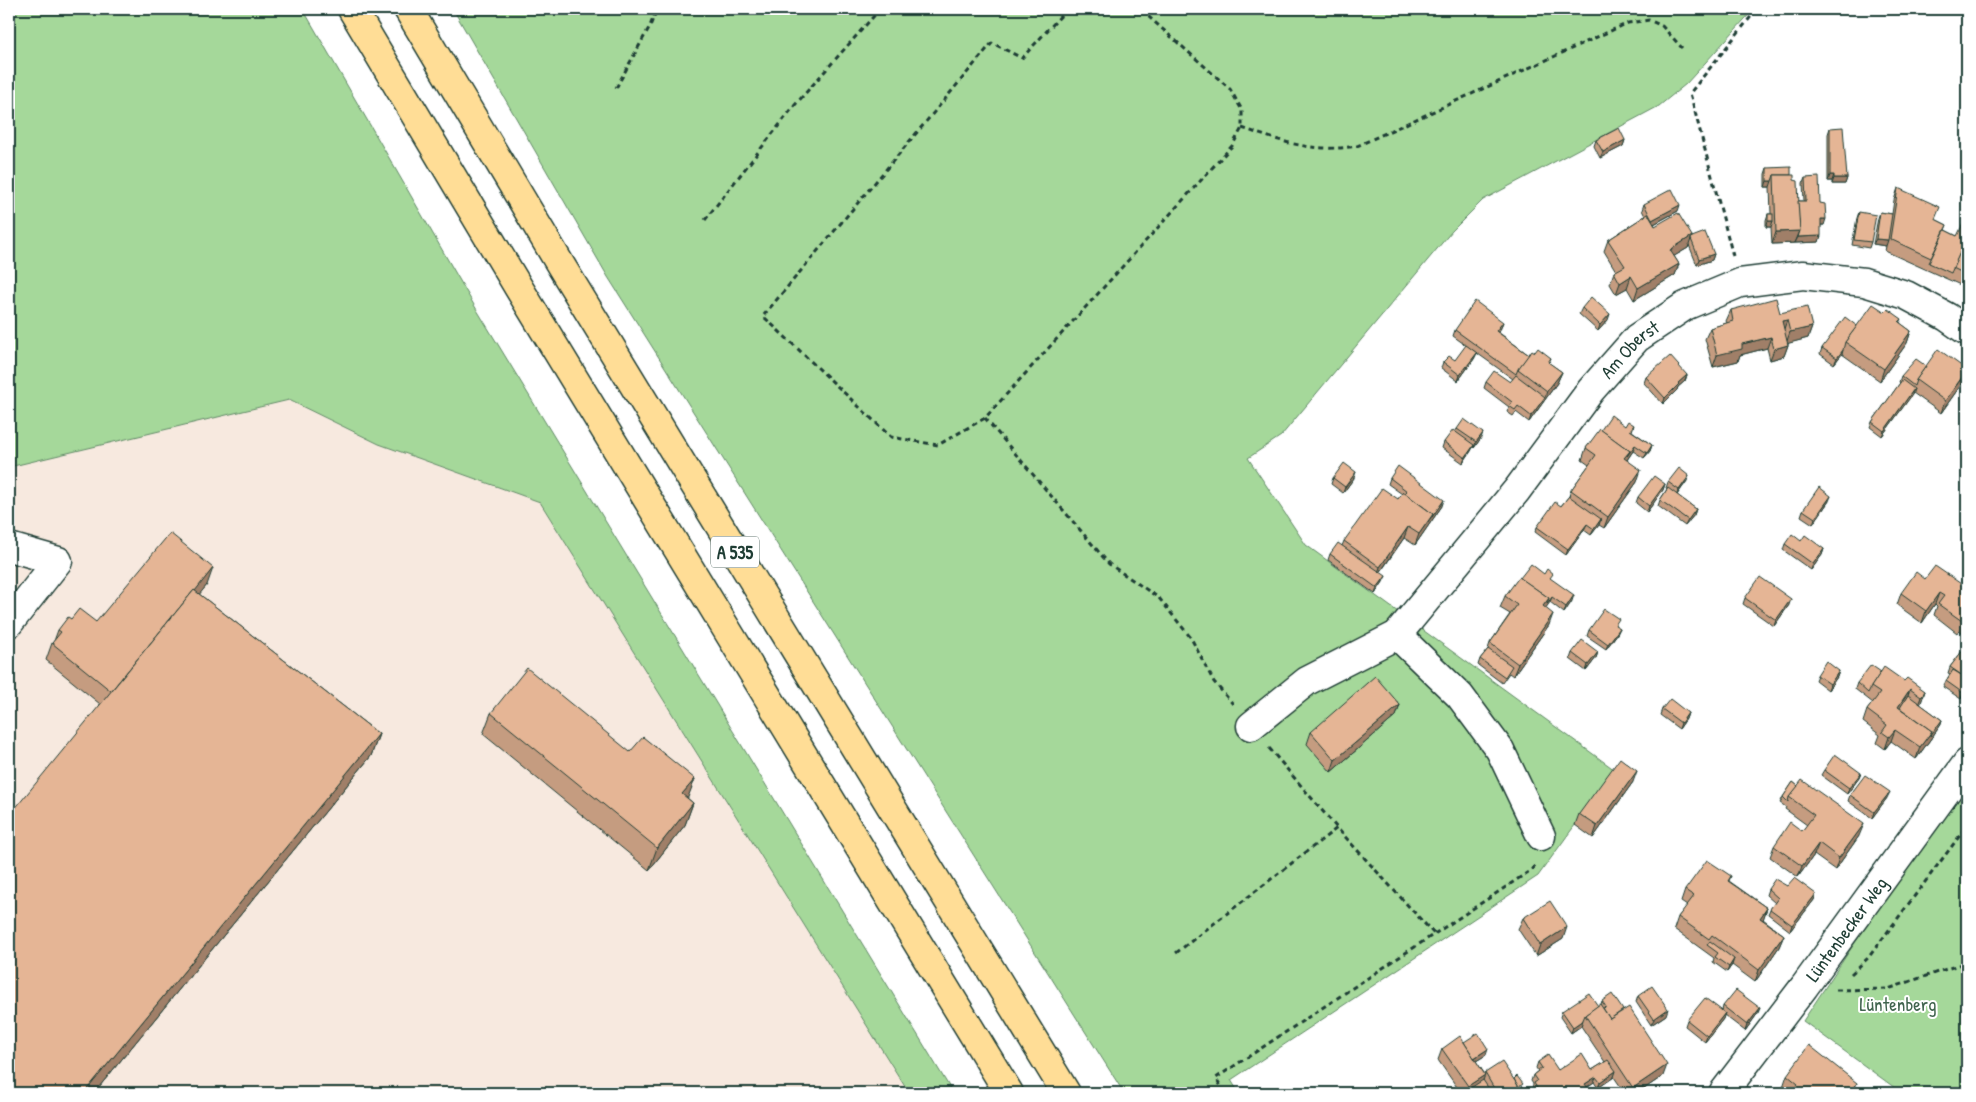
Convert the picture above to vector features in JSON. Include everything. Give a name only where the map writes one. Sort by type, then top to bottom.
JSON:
[{"type":"highway","name":"A 535","points":[[352,9],[396,87],[1009,1093]]},
{"type":"highway","name":"A 535","points":[[408,9],[568,277],[1066,1093]]},
{"type":"street","name":"Am Oberst","points":[[1397,635],[1517,490],[1591,390],[1637,338],[1685,306],[1740,283],[1803,275],[1864,282],[1906,295],[1947,316],[1967,331]]},
{"type":"street","points":[[9,547],[58,561],[9,622]]},
{"type":"street","points":[[1251,726],[1307,682],[1397,635],[1460,696],[1500,750],[1541,836]]},
{"type":"street","name":"Lüntenbecker Weg","points":[[1723,1093],[1804,987],[1967,763]]},
{"type":"path","points":[[616,88],[650,26],[657,9]]},
{"type":"path","points":[[705,220],[794,105],[880,9]]},
{"type":"path","points":[[1067,9],[1022,58],[992,43],[763,316],[891,438],[938,445],[985,418],[1232,146],[1242,128],[1242,110],[1230,88],[1140,9]]},
{"type":"path","points":[[1740,283],[1690,94],[1757,9]]},
{"type":"path","points":[[1242,128],[1291,144],[1317,149],[1338,149],[1357,146],[1628,23],[1649,20],[1662,26],[1682,48]]},
{"type":"path","points":[[985,418],[1109,564],[1160,598],[1191,638],[1214,682],[1337,828],[1435,935]]},
{"type":"path","points":[[1847,977],[1868,958],[1967,826]]},
{"type":"path","points":[[1176,953],[1337,828]]},
{"type":"path","points":[[1226,1093],[1216,1078],[1533,869]]},
{"type":"path","points":[[1840,984],[1833,990],[1888,989],[1967,962]]},
{"type":"shaded area","points":[[289,400],[379,444],[540,502],[909,1093],[9,1093],[9,467]]},
{"type":"green space","points":[[9,9],[303,9],[474,305],[953,1093],[909,1093],[540,502],[379,444],[289,400],[9,467]]},
{"type":"green space","points":[[453,9],[1754,9],[1686,84],[1659,106],[1483,200],[1452,231],[1281,436],[1248,458],[1306,545],[1615,770],[1538,876],[1231,1080],[1239,1093],[1124,1093],[608,277]]},
{"type":"green space","name":"Lüntenberg","points":[[1967,786],[1967,1093],[1902,1093],[1803,1021],[1856,941]]},
{"type":"building","points":[[1843,127],[1847,178],[1834,178],[1834,175],[1830,175],[1830,128]]},
{"type":"building","points":[[1619,128],[1625,140],[1603,152],[1596,140]]},
{"type":"building","points":[[1791,167],[1791,175],[1774,175],[1772,181],[1767,181],[1767,168]]},
{"type":"building","points":[[1774,175],[1794,175],[1794,180],[1798,181],[1800,231],[1776,232]]},
{"type":"building","points":[[1819,177],[1820,203],[1825,204],[1826,219],[1821,219],[1821,236],[1798,237],[1800,231],[1798,201],[1806,201],[1805,178]]},
{"type":"building","points":[[1898,188],[1940,207],[1935,219],[1947,225],[1931,258],[1890,239]]},
{"type":"building","points":[[1672,189],[1680,205],[1652,220],[1644,204]]},
{"type":"building","points":[[1859,212],[1876,215],[1871,242],[1854,240]]},
{"type":"building","points":[[1880,212],[1892,214],[1888,240],[1876,239]]},
{"type":"building","points":[[1678,213],[1692,236],[1670,250],[1679,264],[1638,288],[1631,276],[1620,283],[1614,272],[1625,266],[1608,240],[1648,214],[1655,226]]},
{"type":"building","points":[[1768,214],[1773,214],[1773,221],[1768,221]]},
{"type":"building","points":[[1963,224],[1967,226],[1967,237],[1951,273],[1929,263],[1945,230],[1957,236]]},
{"type":"building","points":[[1705,232],[1714,254],[1699,259],[1691,239]]},
{"type":"building","points":[[1967,237],[1967,275],[1953,268]]},
{"type":"building","points":[[1591,297],[1610,314],[1600,325],[1582,308]]},
{"type":"building","points":[[1776,298],[1780,313],[1807,307],[1812,327],[1790,332],[1787,320],[1782,321],[1788,345],[1774,349],[1771,337],[1742,344],[1742,349],[1717,355],[1710,328],[1733,321],[1731,310]]},
{"type":"building","points":[[1475,301],[1503,322],[1496,331],[1529,355],[1516,374],[1455,330]]},
{"type":"building","points":[[1873,304],[1885,312],[1888,309],[1902,319],[1899,322],[1911,331],[1884,369],[1845,342]]},
{"type":"building","points":[[1845,317],[1857,326],[1845,342],[1843,350],[1837,358],[1822,348]]},
{"type":"building","points":[[1466,345],[1477,353],[1460,375],[1443,362],[1449,356],[1455,360]]},
{"type":"building","points":[[1538,348],[1551,358],[1548,362],[1562,372],[1547,391],[1518,369],[1532,350],[1535,352]]},
{"type":"building","points":[[1938,349],[1967,370],[1945,401],[1916,380]]},
{"type":"building","points":[[1670,356],[1687,375],[1665,398],[1646,377]]},
{"type":"building","points":[[1916,359],[1926,366],[1914,386],[1901,376]]},
{"type":"building","points":[[1494,371],[1510,382],[1516,375],[1545,397],[1531,416],[1518,406],[1515,410],[1509,406],[1512,402],[1486,382]]},
{"type":"building","points":[[1902,380],[1914,389],[1884,431],[1872,422]]},
{"type":"building","points":[[1611,415],[1625,426],[1628,421],[1634,425],[1630,430],[1652,445],[1647,453],[1635,445],[1627,456],[1630,451],[1601,430]]},
{"type":"building","points":[[1464,419],[1483,433],[1476,442],[1457,429]]},
{"type":"building","points":[[1600,429],[1630,451],[1624,458],[1641,470],[1608,517],[1571,490],[1596,455],[1586,448]]},
{"type":"building","points":[[1453,430],[1474,445],[1465,458],[1444,442]]},
{"type":"building","points":[[1344,463],[1356,472],[1345,487],[1333,478]]},
{"type":"building","points":[[1398,466],[1444,500],[1432,517],[1433,514],[1405,493],[1407,491],[1390,478]]},
{"type":"building","points":[[1679,468],[1689,476],[1679,490],[1668,482]]},
{"type":"building","points":[[1654,476],[1665,484],[1649,506],[1638,497]]},
{"type":"building","points":[[1819,487],[1831,496],[1815,518],[1803,510]]},
{"type":"building","points":[[1382,488],[1398,499],[1403,492],[1433,514],[1419,534],[1408,527],[1380,567],[1344,541]]},
{"type":"building","points":[[1668,488],[1696,509],[1688,520],[1660,500]]},
{"type":"building","points":[[1569,496],[1601,519],[1594,529],[1587,524],[1568,549],[1537,527],[1555,502],[1561,506]]},
{"type":"building","points":[[170,533],[213,568],[111,691],[52,643],[61,632],[58,630],[68,617],[71,619],[79,609],[96,622]]},
{"type":"building","points":[[1792,534],[1801,541],[1805,535],[1824,549],[1813,564],[1785,544]]},
{"type":"building","points":[[1338,543],[1386,576],[1377,588],[1330,554]]},
{"type":"building","points":[[1531,564],[1544,574],[1547,569],[1553,574],[1550,578],[1574,595],[1566,607],[1552,597],[1547,604],[1549,598],[1520,578]]},
{"type":"building","points":[[1935,566],[1967,588],[1967,621],[1963,619],[1962,621],[1938,604],[1944,596],[1939,593],[1926,611],[1901,593],[1916,572],[1925,579]]},
{"type":"building","points":[[1519,577],[1549,598],[1543,606],[1553,614],[1518,664],[1490,643],[1517,605],[1505,596]]},
{"type":"building","points":[[1760,577],[1791,599],[1776,620],[1745,598]]},
{"type":"building","points":[[194,590],[379,734],[84,1093],[9,1093],[9,816]]},
{"type":"building","points":[[1604,609],[1619,619],[1615,625],[1620,628],[1608,644],[1589,630]]},
{"type":"building","points":[[1582,640],[1598,652],[1588,665],[1572,653]]},
{"type":"building","points":[[1966,646],[1967,687],[1963,693],[1946,681],[1953,670],[1963,676],[1950,667]]},
{"type":"building","points":[[1488,649],[1512,666],[1505,677],[1480,659]]},
{"type":"building","points":[[1826,661],[1839,671],[1830,684],[1817,675]]},
{"type":"building","points":[[1871,665],[1881,672],[1868,693],[1857,683]]},
{"type":"building","points":[[1884,667],[1904,681],[1907,678],[1925,691],[1921,697],[1910,689],[1898,707],[1932,731],[1920,747],[1895,730],[1889,737],[1882,732],[1887,725],[1867,710],[1880,693],[1871,687]]},
{"type":"building","points":[[527,668],[630,752],[643,737],[695,779],[682,794],[693,803],[657,848],[491,713]]},
{"type":"building","points":[[1375,676],[1400,705],[1335,760],[1311,732]]},
{"type":"building","points":[[1908,695],[1942,720],[1930,736],[1932,731],[1900,708]]},
{"type":"building","points":[[1670,699],[1688,713],[1681,723],[1662,709]]},
{"type":"building","points":[[1835,754],[1861,773],[1849,788],[1824,770]]},
{"type":"building","points":[[1620,758],[1637,771],[1597,826],[1579,814]]},
{"type":"building","points":[[1865,775],[1890,792],[1874,812],[1850,795]]},
{"type":"building","points":[[1802,780],[1864,824],[1839,858],[1819,843],[1802,866],[1774,846],[1790,822],[1802,831],[1814,815],[1789,797]]},
{"type":"building","points":[[1793,782],[1798,786],[1789,797],[1788,802],[1783,797]]},
{"type":"building","points":[[1707,860],[1731,876],[1728,881],[1767,908],[1760,918],[1784,935],[1759,970],[1712,935],[1709,939],[1678,917],[1694,896],[1685,890]]},
{"type":"building","points":[[1794,878],[1816,894],[1792,925],[1770,909],[1778,898],[1768,889],[1775,879],[1787,886]]},
{"type":"building","points":[[1550,901],[1567,927],[1540,945],[1523,918]]},
{"type":"building","points":[[1710,941],[1734,959],[1729,967],[1715,957],[1718,953],[1707,945]]},
{"type":"building","points":[[1652,986],[1668,1009],[1654,1019],[1638,996]]},
{"type":"building","points":[[1736,990],[1760,1008],[1747,1025],[1723,1006]]},
{"type":"building","points":[[1589,993],[1598,1006],[1573,1027],[1562,1011]]},
{"type":"building","points":[[1612,994],[1623,1010],[1610,1019],[1603,1008],[1606,1007],[1602,1001]]},
{"type":"building","points":[[1705,998],[1725,1013],[1707,1036],[1687,1020]]},
{"type":"building","points":[[1600,1004],[1610,1019],[1629,1007],[1667,1065],[1633,1088],[1585,1015]]},
{"type":"building","points":[[1478,1033],[1488,1049],[1474,1058],[1464,1042]]},
{"type":"building","points":[[1460,1036],[1485,1075],[1468,1086],[1442,1049]]},
{"type":"building","points":[[1809,1045],[1857,1083],[1849,1093],[1801,1093],[1795,1088],[1798,1084],[1787,1075]]},
{"type":"building","points":[[1582,1054],[1592,1070],[1608,1060],[1616,1071],[1600,1082],[1596,1077],[1585,1084],[1591,1093],[1540,1093],[1534,1083],[1537,1081],[1533,1075],[1542,1068],[1538,1062],[1548,1055],[1558,1070]]},
{"type":"building","points":[[1502,1062],[1523,1093],[1490,1093],[1495,1090],[1485,1073]]},
{"type":"building","points":[[1517,1076],[1523,1084],[1519,1087],[1514,1079]]},
{"type":"building","points":[[1483,1080],[1490,1093],[1467,1093],[1466,1091]]}]
